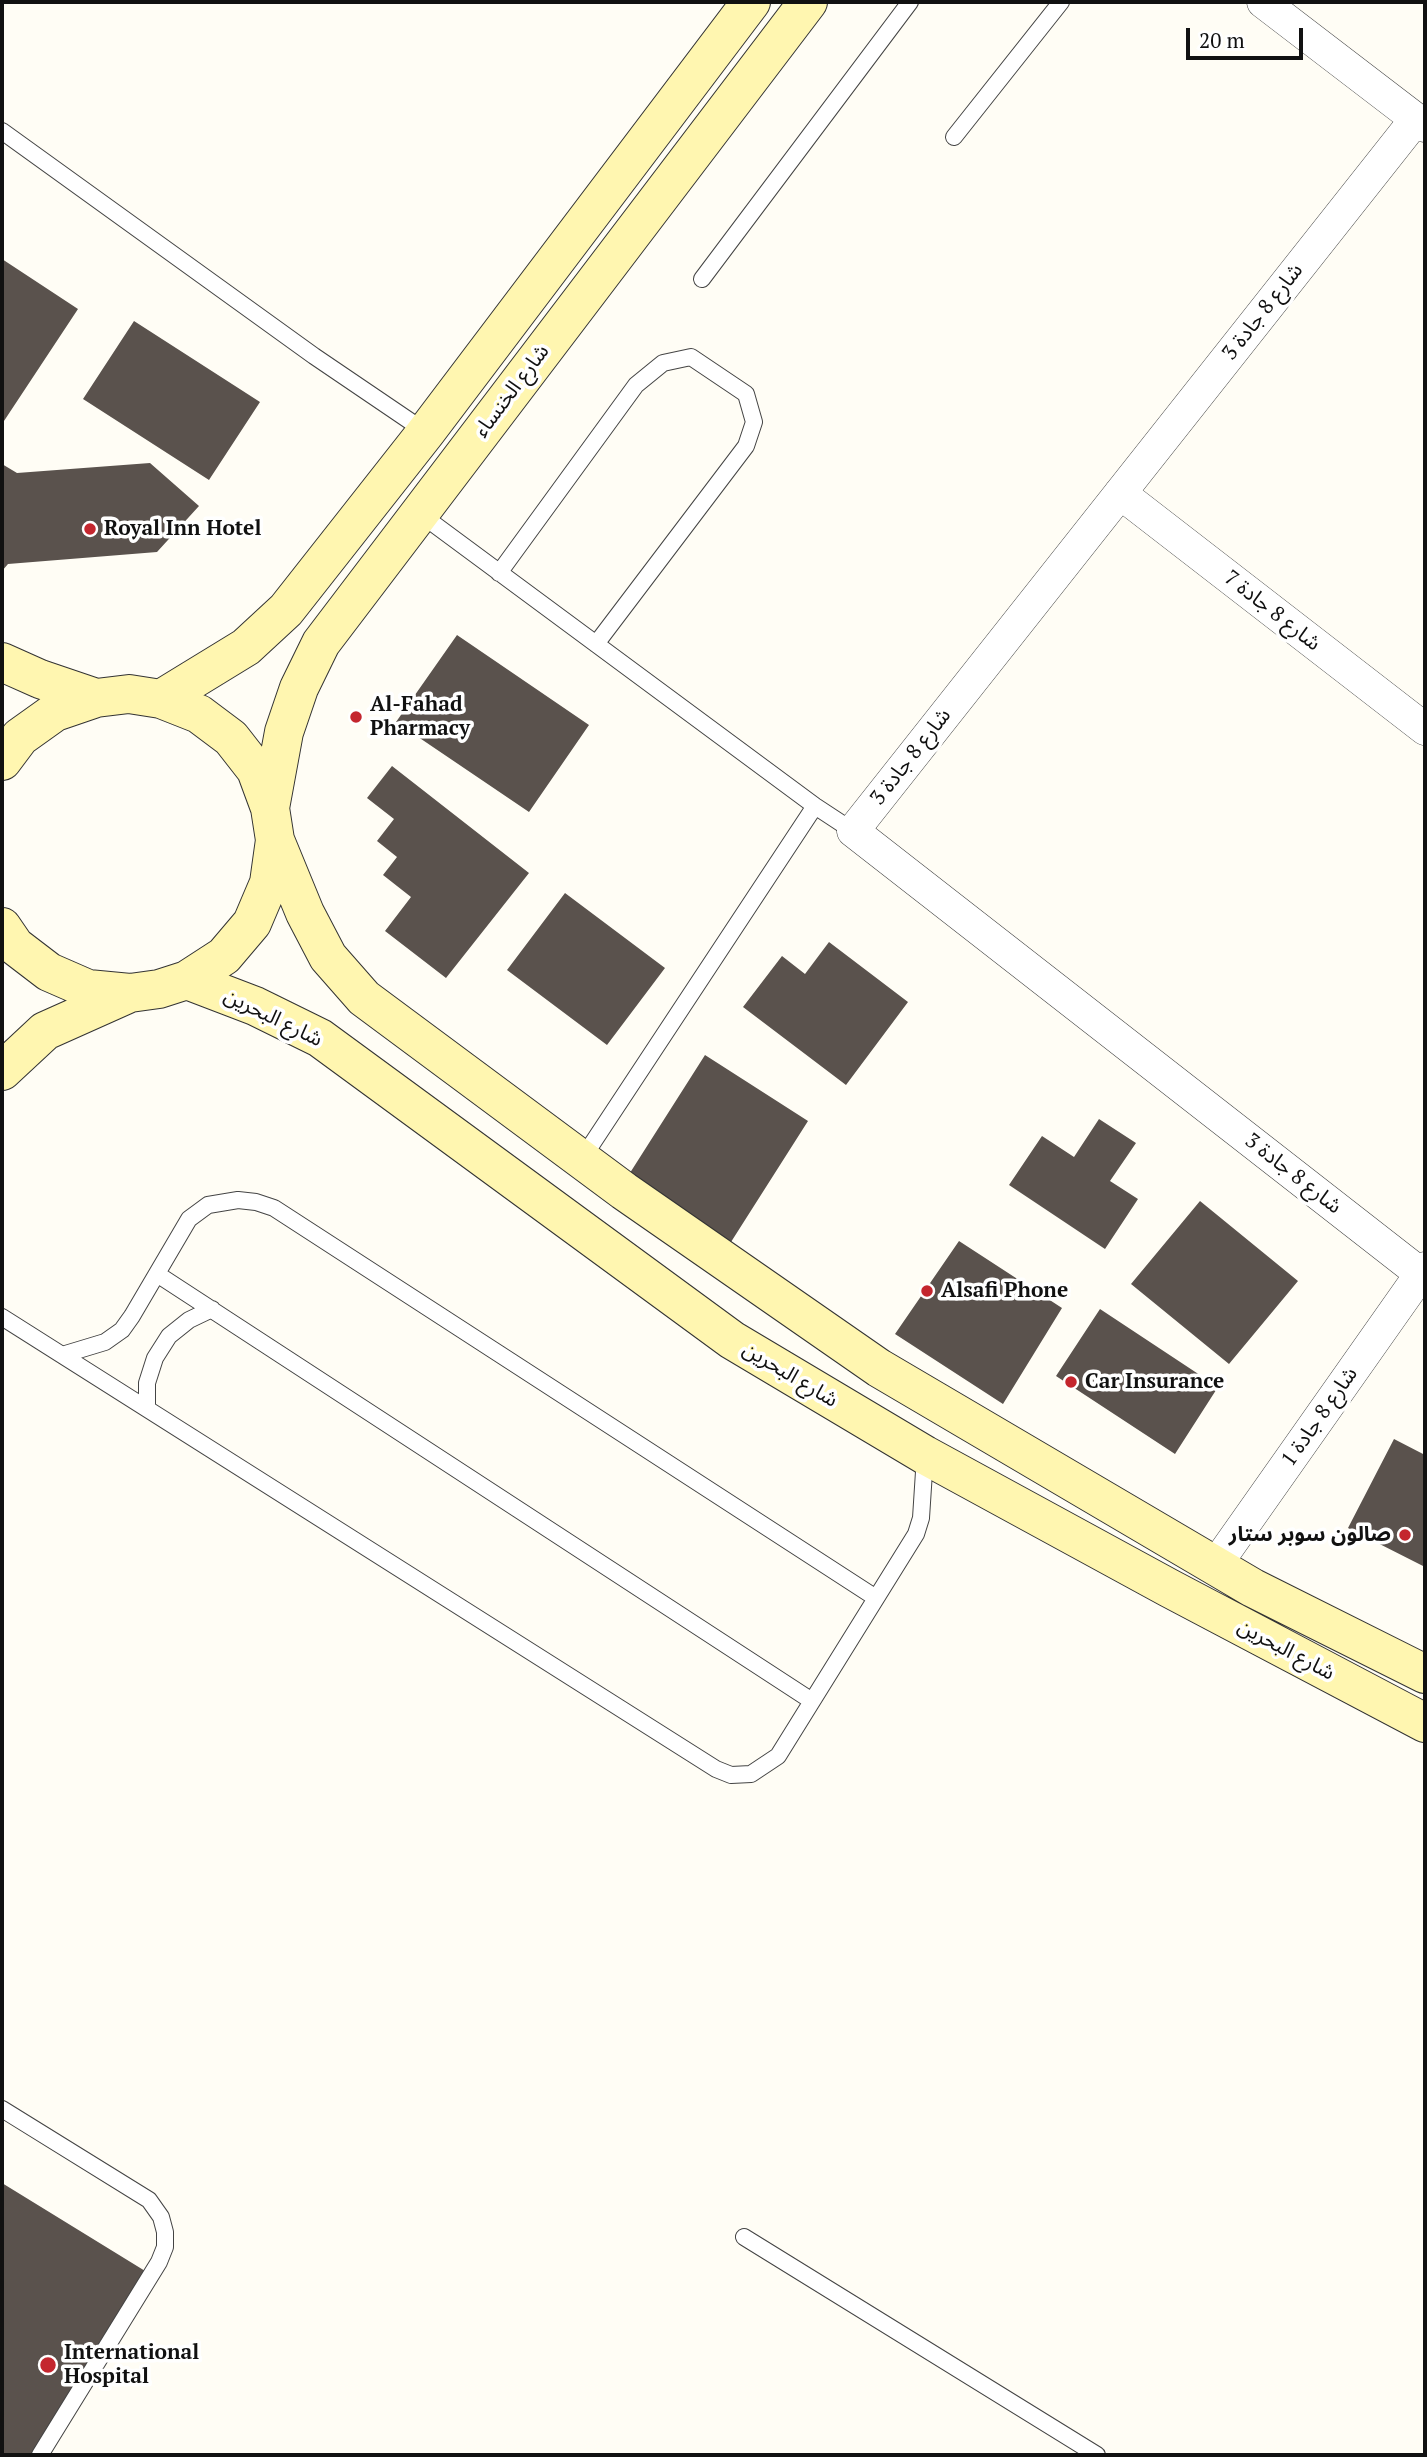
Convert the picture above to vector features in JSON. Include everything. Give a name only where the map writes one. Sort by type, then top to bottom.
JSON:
[{"type":"street","name":"شارع الخنساء","points":[[161,699],[246,648],[286,610],[426,432],[751,2]]},
{"type":"street","name":"شارع الخنساء","points":[[130,993],[159,989],[187,980],[224,956],[252,923],[269,883],[284,732],[299,688],[321,643],[808,2]]},
{"type":"street","points":[[1284,8],[1420,122]]},
{"type":"street","name":"شارع 8 جادة 3","points":[[1420,122],[853,831],[1423,1271]]},
{"type":"street","name":"شارع 8 جادة 7","points":[[1120,494],[1425,729]]},
{"type":"street","points":[[2,662],[40,679],[96,698]]},
{"type":"street","name":"شارع البحرين","points":[[96,698],[129,695],[161,699],[198,714],[231,738],[256,770],[305,914],[328,957],[364,998],[624,1191],[880,1368],[1253,1588],[1425,1674]]},
{"type":"street","points":[[2,761],[20,737],[55,712],[96,698]]},
{"type":"street","points":[[2,927],[15,946],[49,972],[88,989],[130,993]]},
{"type":"street","name":"شارع البحرين","points":[[187,980],[255,1006],[320,1038],[732,1340],[925,1455],[1425,1723]]},
{"type":"street","points":[[2,1071],[45,1031],[130,993]]},
{"type":"street","name":"شارع 8 جادة 1","points":[[1215,1566],[1423,1271]]},
{"type":"lane","points":[[702,279],[910,2]]},
{"type":"lane","points":[[954,137],[1061,2]]},
{"type":"lane","points":[[2,131],[314,356],[426,432]]},
{"type":"lane","points":[[499,573],[636,385],[663,363],[691,357],[746,394],[754,422],[746,446],[596,644]]},
{"type":"lane","points":[[419,513],[815,806],[853,831]]},
{"type":"lane","points":[[582,1159],[815,806]]},
{"type":"lane","points":[[62,1355],[104,1342],[121,1330],[189,1219],[208,1205],[238,1200],[256,1202],[274,1209],[876,1598]]},
{"type":"lane","points":[[157,1274],[813,1701]]},
{"type":"lane","points":[[147,1409],[147,1383],[155,1358],[169,1336],[189,1320],[212,1309]]},
{"type":"lane","points":[[2,1317],[716,1769],[732,1774],[751,1774],[778,1756],[916,1534],[921,1518],[925,1455]]},
{"type":"lane","points":[[2,2109],[149,2200],[161,2217],[165,2232],[165,2248],[159,2262],[40,2455]]},
{"type":"lane","points":[[744,2237],[1097,2455]]},
{"type":"building","points":[[2,259],[78,309],[2,424]]},
{"type":"building","points":[[134,321],[260,402],[209,480],[83,399]]},
{"type":"building","name":"Royal Inn Hotel","points":[[150,463],[199,506],[157,552],[8,564],[2,571],[2,464],[17,473]]},
{"type":"building","points":[[457,635],[589,725],[529,812],[396,722]]},
{"type":"building","points":[[392,766],[529,873],[446,978],[385,931],[411,897],[383,875],[397,857],[377,841],[394,819],[367,798]]},
{"type":"building","points":[[565,893],[665,968],[607,1045],[507,970]]},
{"type":"building","points":[[829,942],[908,1002],[846,1085],[743,1007],[782,956],[805,974]]},
{"type":"building","points":[[705,1055],[808,1121],[731,1242],[628,1176]]},
{"type":"building","points":[[1099,1119],[1136,1143],[1110,1181],[1138,1199],[1105,1249],[1009,1185],[1042,1136],[1074,1157]]},
{"type":"building","points":[[1200,1201],[1298,1281],[1229,1364],[1131,1284]]},
{"type":"building","points":[[959,1241],[1062,1308],[1003,1404],[895,1334]]},
{"type":"building","points":[[1100,1309],[1218,1387],[1175,1454],[1056,1376]]},
{"type":"building","points":[[1394,1439],[1425,1455],[1425,1567],[1348,1528]]},
{"type":"building","name":"International Hospital","points":[[2,2183],[150,2274],[39,2455],[2,2455]]},
{"type":"place","name":"Royal Inn Hotel","points":[[90,529]]},
{"type":"place","name":"Al-Fahad Pharmacy","points":[[356,717]]},
{"type":"place","name":"Alsafi Phone","points":[[927,1291]]},
{"type":"place","name":"Car Insurance","points":[[1071,1382]]},
{"type":"place","name":"صالون سوبر ستار","points":[[1405,1535]]},
{"type":"place","name":"International Hospital","points":[[48,2365]]}]
